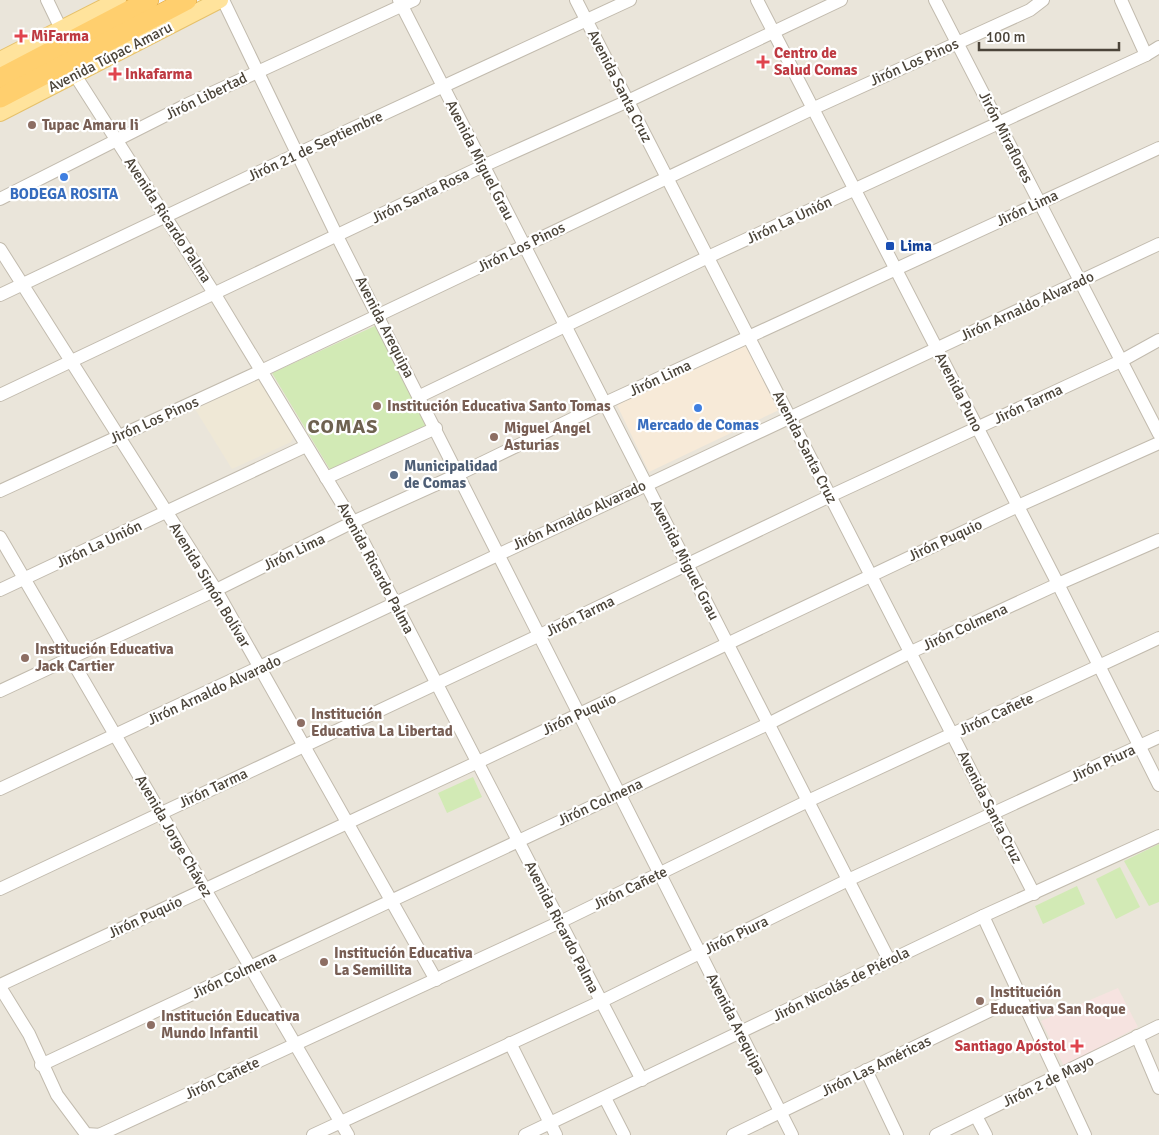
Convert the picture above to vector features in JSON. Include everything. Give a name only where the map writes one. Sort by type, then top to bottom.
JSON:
[{"type":"highway","name":"Avenida Túpac Amaru","points":[[0,78],[149,0]]},
{"type":"highway","name":"Avenida Túpac Amaru","points":[[0,98],[187,0]]},
{"type":"main road","points":[[0,60],[118,0]]},
{"type":"main road","name":"Avenida Túpac Amaru","points":[[0,113],[222,0]]},
{"type":"street","points":[[47,0],[61,29]]},
{"type":"street","name":"Avenida Arequipa","points":[[222,0],[338,236],[792,1135]]},
{"type":"street","name":"Jirón Libertad","points":[[0,198],[400,3],[414,0]]},
{"type":"street","name":"Avenida Santa Cruz","points":[[576,0],[1034,894]]},
{"type":"street","name":"Jirón 21 de Septiembre","points":[[0,295],[297,154],[630,0]]},
{"type":"street","name":"Avenida Puno","points":[[757,0],[1058,584],[1159,785]]},
{"type":"street","name":"Jirón Santa Rosa","points":[[0,395],[483,166],[628,101],[841,0]]},
{"type":"street","name":"Jirón Miraflores","points":[[935,0],[1159,434]]},
{"type":"street","points":[[1121,0],[1146,56]]},
{"type":"street","name":"Jirón Los Pinos","points":[[0,491],[261,371],[812,109],[1030,10],[1042,1]]},
{"type":"street","name":"Avenida Miguel Grau","points":[[400,3],[889,960]]},
{"type":"street","name":"Jirón La Unión","points":[[420,396],[708,257],[1146,56],[1159,48]]},
{"type":"street","name":"Avenida Ricardo Palma","points":[[75,75],[214,293],[353,522],[642,1080]]},
{"type":"street","name":"Jirón Lima","points":[[0,691],[216,590],[353,522],[459,474],[605,403],[1159,148]]},
{"type":"street","name":"Jirón Arnaldo Alvarado","points":[[0,789],[117,736],[395,602],[1159,244]]},
{"type":"street","name":"Avenida Simón Bolívar","points":[[0,250],[216,590],[436,980]]},
{"type":"street","name":"Jirón Tarma","points":[[0,889],[160,812],[540,635],[830,496],[1121,361],[1159,340]]},
{"type":"street","points":[[326,478],[436,428]]},
{"type":"street","name":"Jirón Puquio","points":[[0,986],[1018,506],[1159,443]]},
{"type":"street","name":"Jirón La Unión","points":[[0,590],[306,446]]},
{"type":"street","name":"Avenida Jorge Chávez","points":[[0,537],[348,1135]]},
{"type":"street","name":"Jirón Colmena","points":[[41,1064],[768,724],[911,652],[1159,540]]},
{"type":"street","name":"Jirón Cañete","points":[[101,1135],[295,1043],[560,922],[808,801],[1159,638]]},
{"type":"street","name":"Jirón Piura","points":[[313,1135],[600,1002],[848,880],[1159,737]]},
{"type":"street","name":"Jirón Nicolás de Piérola","points":[[525,1135],[889,960],[1159,836]]},
{"type":"street","points":[[983,916],[1085,1135]]},
{"type":"street","points":[[0,986],[29,1034],[41,1064],[57,1095],[86,1134],[101,1135]]},
{"type":"street","name":"Jirón Las Américas","points":[[733,1135],[1020,996]]},
{"type":"street","name":"Jirón 2 de Mayo","points":[[936,1135],[1159,1026]]},
{"type":"street","points":[[1137,1036],[1159,1088]]},
{"type":"street","points":[[510,1043],[556,1135]]},
{"type":"street","points":[[866,1070],[897,1135]]},
{"type":"street","points":[[604,1098],[624,1135]]},
{"type":"street","points":[[976,1116],[986,1135]]},
{"type":"shaded area","points":[[0,0],[137,0],[0,71]]},
{"type":"shaded area","points":[[209,0],[1159,0],[1159,1135],[0,1135],[0,108]]},
{"type":"shaded area","name":"Mercado de Comas","points":[[747,344],[779,410],[649,472],[617,405]]},
{"type":"shaded area","points":[[260,379],[295,434],[291,442],[232,469],[195,409]]},
{"type":"shaded area","name":"Santiago Apóstol","points":[[1118,988],[1138,1027],[1064,1066],[1041,1021]]},
{"type":"green space","points":[[377,325],[431,428],[332,473],[272,373]]},
{"type":"green space","points":[[473,777],[482,797],[447,813],[438,793]]},
{"type":"green space","points":[[1159,844],[1159,902],[1149,906],[1124,861]]},
{"type":"green space","points":[[1120,867],[1140,907],[1116,919],[1096,879]]},
{"type":"green space","points":[[1077,886],[1085,904],[1043,924],[1035,906]]},
{"type":"place","name":"MiFarma","points":[[21,36]]},
{"type":"place","name":"Centro de Salud Comas","points":[[763,62]]},
{"type":"place","name":"Inkafarma","points":[[115,74]]},
{"type":"place","name":"Tupac Amaru Ii","points":[[32,125]]},
{"type":"place","name":"BODEGA ROSITA","points":[[64,177]]},
{"type":"place","name":"Lima","points":[[890,246]]},
{"type":"place","name":"Institución Educativa Santo Tomas","points":[[377,406]]},
{"type":"place","name":"Mercado de Comas","points":[[698,408]]},
{"type":"place","name":"Miguel Angel Asturias","points":[[494,437]]},
{"type":"place","name":"Municipalidad de Comas","points":[[394,475]]},
{"type":"place","name":"Institución Educativa Jack Cartier","points":[[25,658]]},
{"type":"place","name":"Institución Educativa La Libertad","points":[[301,723]]},
{"type":"place","name":"Institución Educativa La Semillita","points":[[324,962]]},
{"type":"place","name":"Institución Educativa San Roque","points":[[980,1001]]},
{"type":"place","name":"Institución Educativa Mundo Infantil","points":[[151,1025]]},
{"type":"place","name":"Santiago Apóstol","points":[[1077,1046]]},
{"type":"district","name":"COMAS","points":[[343,426]]}]
